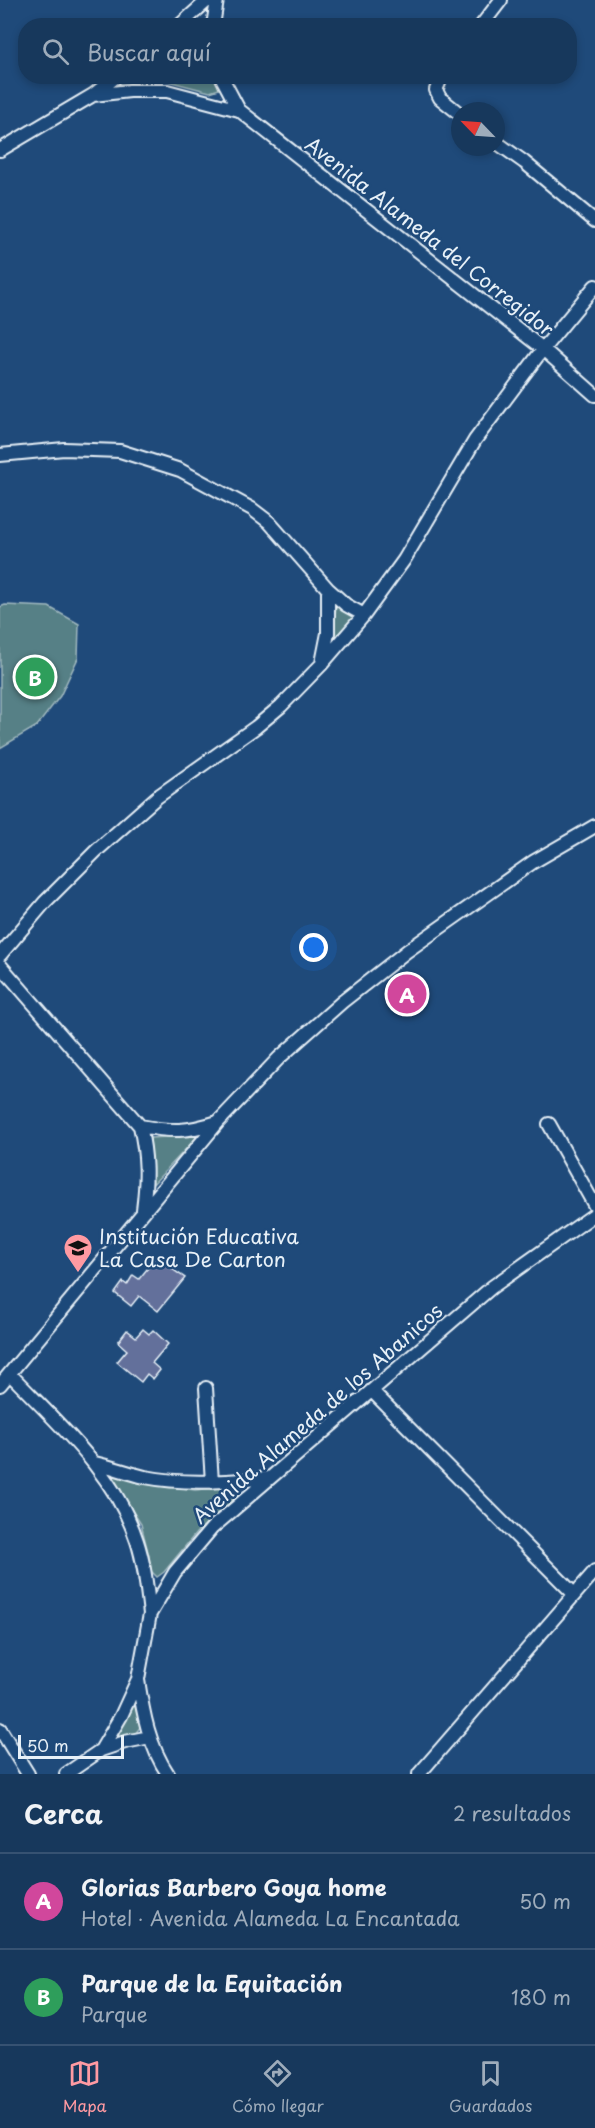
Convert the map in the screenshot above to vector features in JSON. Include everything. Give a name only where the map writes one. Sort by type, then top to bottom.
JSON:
[{"type":"street","points":[[188,18],[208,0]]},
{"type":"street","points":[[214,18],[217,0]]},
{"type":"street","points":[[488,18],[501,0]]},
{"type":"street","points":[[0,150],[93,95],[107,84]]},
{"type":"street","name":"Avenida Alameda del Corregidor","points":[[225,84],[239,110]]},
{"type":"street","points":[[439,84],[436,90],[440,98],[451,107]]},
{"type":"street","name":"Avenida Alameda del Corregidor","points":[[93,95],[130,91],[167,91],[239,110],[543,349],[595,394]]},
{"type":"street","points":[[505,148],[595,221]]},
{"type":"street","points":[[0,955],[45,902],[96,850],[158,797],[256,728],[321,665],[364,615],[404,560],[475,440],[543,349],[595,286]]},
{"type":"street","points":[[0,455],[64,449],[120,451],[180,470],[252,509],[269,522],[328,589],[346,605],[364,615]]},
{"type":"street","points":[[321,665],[328,633],[328,589]]},
{"type":"street","points":[[0,1385],[11,1375],[219,1121],[279,1058],[351,995],[407,951],[533,862],[595,826]]},
{"type":"street","points":[[0,965],[140,1125],[146,1153],[147,1179],[143,1211]]},
{"type":"street","points":[[140,1125],[168,1131],[192,1130],[219,1121]]},
{"type":"street","points":[[549,1124],[595,1206]]},
{"type":"street","name":"Avenida Alameda de los Abanicos","points":[[66,1774],[101,1750],[121,1716],[138,1679],[150,1614],[175,1572],[212,1528],[492,1287],[595,1214]]},
{"type":"street","points":[[11,1375],[95,1463],[124,1510],[137,1540],[150,1614]]},
{"type":"street","points":[[206,1388],[212,1482]]},
{"type":"street","points":[[372,1391],[574,1594]]},
{"type":"street","points":[[95,1463],[145,1477],[186,1482],[270,1478]]},
{"type":"street","points":[[419,1774],[595,1571]]},
{"type":"street","points":[[138,1679],[142,1712],[150,1737],[168,1774]]},
{"type":"street","points":[[0,1729],[28,1774]]},
{"type":"street","points":[[101,1750],[150,1737]]},
{"type":"green space","points":[[179,84],[217,84],[219,89],[210,92]]},
{"type":"green space","points":[[5,605],[49,607],[79,624],[78,658],[60,696],[37,726],[0,748],[0,607]]},
{"type":"green space","points":[[336,605],[354,618],[333,639]]},
{"type":"green space","points":[[199,1135],[153,1184],[150,1138]]},
{"type":"green space","points":[[110,1472],[137,1481],[195,1490],[235,1486],[239,1489],[239,1494],[197,1532],[164,1572],[157,1577],[151,1571],[141,1524],[111,1478]]},
{"type":"green space","points":[[134,1703],[141,1726],[135,1734],[117,1737]]},
{"type":"building","points":[[156,1258],[185,1278],[158,1311],[139,1296],[131,1306],[115,1293],[123,1282],[127,1285],[133,1275],[139,1279]]},
{"type":"building","points":[[143,1329],[149,1334],[153,1330],[168,1344],[152,1363],[160,1370],[153,1379],[147,1374],[141,1382],[117,1362],[127,1350],[118,1342],[127,1330],[136,1337]]},
{"type":"place","name":"Parque de la Equitación","points":[[35,677]]},
{"type":"place","name":"Glorias Barbero Goya home","points":[[407,994]]},
{"type":"place","name":"Institución Educativa La Casa De Carton","points":[[78,1274]]}]
